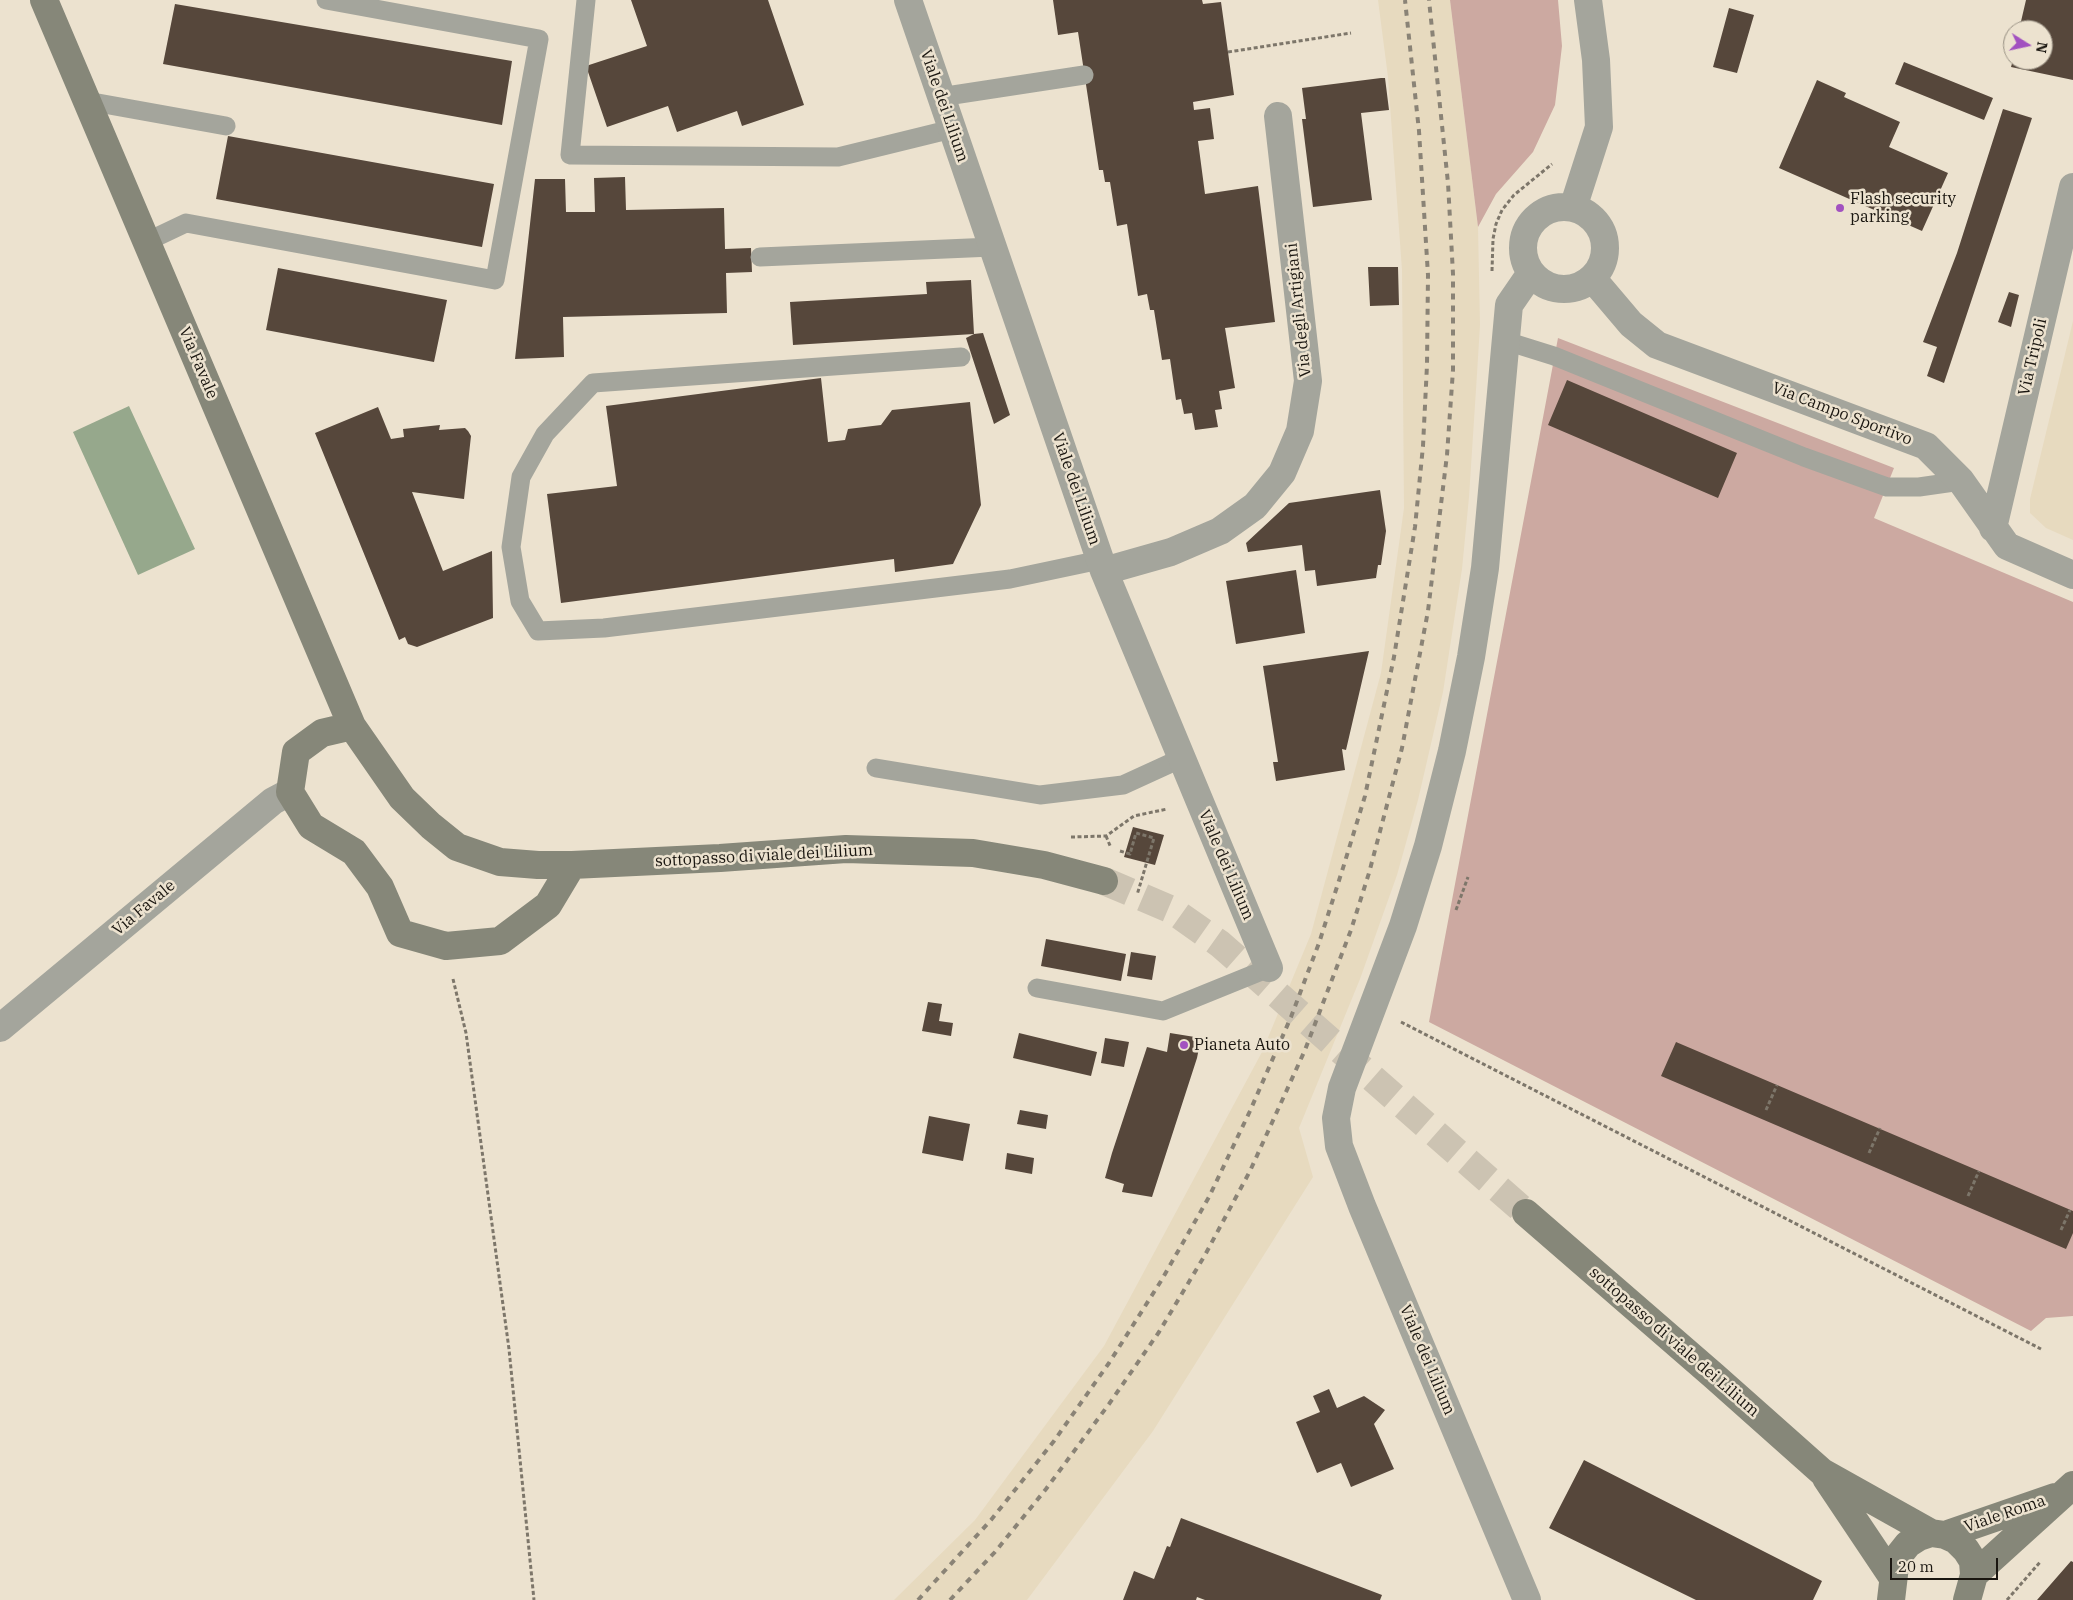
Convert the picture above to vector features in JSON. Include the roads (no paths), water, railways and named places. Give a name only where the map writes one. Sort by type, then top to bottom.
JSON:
[{"type":"main road","name":"Via Favale","points":[[44,0],[352,726],[402,798],[431,826],[457,847],[500,862],[538,865],[572,864]]},
{"type":"main road","points":[[352,726],[322,733],[296,752],[290,792],[312,826],[354,852],[380,887],[400,933],[446,946],[500,940],[548,905],[572,864]]},
{"type":"main road","name":"sottopasso di viale dei Lilium","points":[[572,864],[855,850],[972,853],[1044,865],[1104,880]]},
{"type":"main road","name":"sottopasso di viale dei Lilium","points":[[1526,1213],[1822,1472],[1938,1534]]},
{"type":"main road","name":"sottopasso di viale dei Lilium","points":[[1822,1472],[1892,1589]]},
{"type":"main road","name":"Viale Roma","points":[[1892,1589],[1895,1566],[1900,1554],[1908,1544],[1919,1537],[1938,1534],[2069,1490]]},
{"type":"main road","name":"Viale Roma","points":[[1971,1588],[2069,1490]]},
{"type":"main road","name":"Viale Roma","points":[[1938,1534],[1956,1540],[1966,1550],[1972,1561],[1971,1588]]},
{"type":"street","name":"Viale dei Lilium","points":[[908,0],[1102,565],[1269,968]]},
{"type":"street","points":[[1573,208],[1599,127],[1596,60],[1588,0]]},
{"type":"street","name":"Via degli Artigiani","points":[[1102,565],[1171,552],[1220,531],[1255,506],[1282,473],[1300,431],[1308,381],[1278,116]]},
{"type":"street","name":"Via Tripoli","points":[[1993,528],[2073,187]]},
{"type":"street","points":[[1573,208],[1590,216],[1601,231],[1604,255],[1600,268],[1592,278],[1581,286],[1568,289],[1554,288],[1541,283],[1531,273],[1525,262],[1523,250],[1524,237],[1529,226],[1537,216],[1548,209],[1573,208]]},
{"type":"street","name":"Viale dei Lilium","points":[[1527,1600],[1362,1206],[1339,1146],[1336,1118],[1342,1088],[1374,1008],[1403,926],[1428,846],[1452,751],[1471,657],[1486,558],[1510,305],[1531,273]]},
{"type":"street","name":"Via Campo Sportivo","points":[[1592,278],[1631,324],[1657,345],[1926,446],[1961,481],[2007,546],[2073,575]]},
{"type":"street","name":"Via Favale","points":[[0,1028],[273,801],[290,792]]},
{"type":"lane","points":[[146,242],[186,223],[496,280],[539,39],[326,0]]},
{"type":"lane","points":[[586,0],[570,155],[838,157],[952,129]]},
{"type":"lane","points":[[940,97],[1084,75]]},
{"type":"lane","points":[[87,101],[226,126]]},
{"type":"lane","points":[[760,257],[992,247]]},
{"type":"lane","points":[[1506,341],[1554,356],[1804,457],[1887,487],[1919,487],[1961,481]]},
{"type":"lane","points":[[961,357],[593,383],[545,434],[521,477],[511,547],[520,601],[538,631],[604,628],[1000,580],[1102,565]]},
{"type":"lane","points":[[876,768],[1040,795],[1123,785],[1182,758]]},
{"type":"lane","points":[[1037,988],[1162,1011],[1269,968]]},
{"type":"tunnel","points":[[1104,881],[1172,910],[1220,944],[1526,1213]]},
{"type":"railway","points":[[918,1600],[991,1520],[1054,1441],[1109,1363],[1161,1281],[1209,1197],[1250,1111],[1291,1017],[1319,943],[1365,796],[1394,657],[1415,527],[1423,446],[1427,365],[1428,275],[1419,131],[1405,0]]},
{"type":"railway","points":[[950,1600],[995,1552],[1046,1489],[1109,1404],[1159,1332],[1205,1255],[1250,1171],[1305,1050],[1351,930],[1369,873],[1402,748],[1428,611],[1447,455],[1453,370],[1453,274],[1448,183],[1429,0]]},
{"type":"place","name":"Flash security parking","points":[[1840,208]]},
{"type":"place","name":"Pianeta Auto","points":[[1184,1045]]}]
